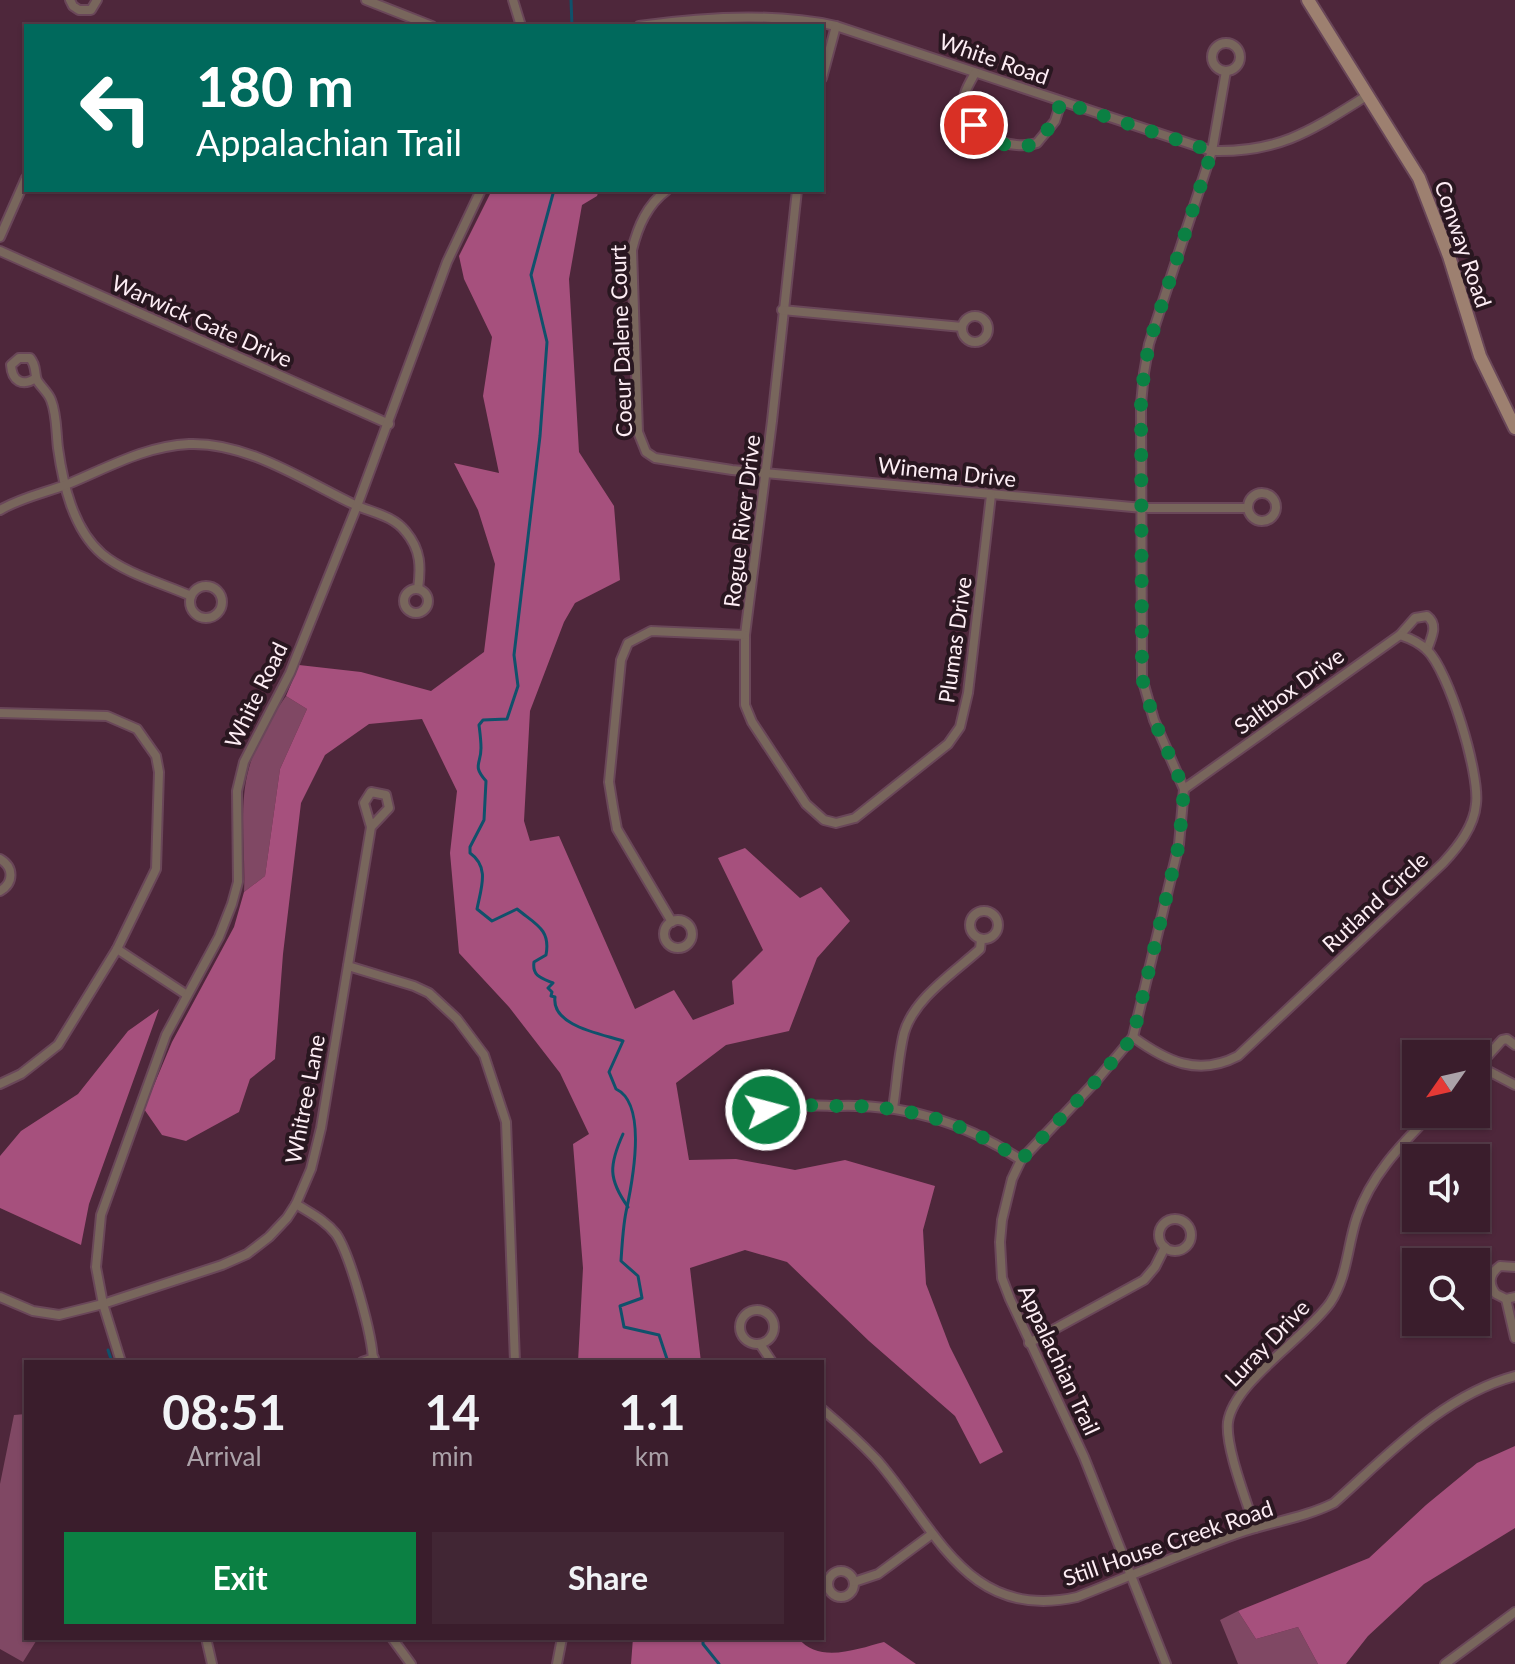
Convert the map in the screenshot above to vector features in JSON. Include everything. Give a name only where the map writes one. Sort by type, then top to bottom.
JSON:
[{"type":"street","points":[[70,0],[73,6],[86,11],[91,10],[97,0]]},
{"type":"street","points":[[366,0],[427,24]]},
{"type":"street","points":[[513,0],[518,24]]},
{"type":"street","name":"Conway Road","points":[[1308,0],[1419,178],[1449,256],[1480,356],[1515,428]]},
{"type":"street","name":"White Road","points":[[667,24],[737,19],[814,21],[836,26],[1212,151],[1263,149],[1317,127],[1368,95]]},
{"type":"street","points":[[824,71],[836,26]]},
{"type":"street","name":"Appalachian Trail","points":[[1166,1664],[1084,1457],[1006,1288],[1000,1260],[1002,1220],[1021,1160],[1133,1037],[1179,844],[1184,789],[1154,720],[1142,678],[1141,404],[1149,344],[1212,151],[1226,71]]},
{"type":"street","points":[[975,73],[964,94],[964,111],[974,125],[1000,142],[1018,147],[1037,143],[1055,121],[1061,102]]},
{"type":"street","points":[[0,237],[24,183]]},
{"type":"street","name":"White Road","points":[[120,1360],[103,1304],[96,1267],[101,1215],[166,1035],[219,937],[238,882],[237,791],[244,762],[290,673],[389,424],[447,262],[480,192]]},
{"type":"street","name":"Coeur Dalene Court","points":[[646,452],[638,432],[632,250],[636,233],[650,204],[665,192]]},
{"type":"street","name":"Rogue River Drive","points":[[797,192],[745,635],[745,705],[752,722],[806,804],[824,820],[836,823]]},
{"type":"street","name":"Warwick Gate Drive","points":[[0,251],[389,424]]},
{"type":"street","points":[[782,310],[962,327]]},
{"type":"street","points":[[36,378],[51,400],[65,485],[91,543],[104,555],[191,596]]},
{"type":"street","points":[[0,510],[32,494],[65,485],[160,447],[192,444],[258,458],[357,506],[388,517],[405,530],[418,551],[421,565],[418,589]]},
{"type":"street","name":"Winema Drive","points":[[646,452],[655,458],[732,470],[991,495],[1143,508],[1248,508]]},
{"type":"street","name":"Plumas Drive","points":[[836,823],[855,818],[948,744],[960,727],[968,693],[991,495]]},
{"type":"street","points":[[209,586],[220,595],[220,609],[210,618],[196,615],[190,607],[191,596],[196,589],[209,586]]},
{"type":"street","name":"Saltbox Drive","points":[[1184,789],[1400,635],[1415,618],[1427,616],[1432,620],[1434,628],[1427,650]]},
{"type":"street","points":[[672,922],[617,829],[609,782],[621,660],[628,643],[651,631],[745,635]]},
{"type":"street","name":"Rutland Circle","points":[[1133,1037],[1161,1057],[1190,1065],[1225,1063],[1238,1056],[1453,852],[1471,823],[1477,804],[1475,781],[1460,719],[1436,662],[1418,643],[1400,635]]},
{"type":"street","points":[[0,713],[107,716],[137,729],[156,756],[159,772],[156,869],[117,949],[58,1045],[21,1074],[0,1084]]},
{"type":"street","name":"Whitree Lane","points":[[0,1297],[33,1311],[59,1315],[103,1304],[247,1254],[287,1218],[311,1169],[321,1128],[371,827]]},
{"type":"street","points":[[0,859],[9,866],[11,875],[8,884],[0,891]]},
{"type":"street","points":[[893,1108],[905,1032],[910,1020],[933,990],[980,949],[981,940]]},
{"type":"street","points":[[117,949],[187,995]]},
{"type":"street","points":[[348,966],[429,993],[464,1027],[489,1066],[506,1122],[515,1360]]},
{"type":"street","points":[[1490,1054],[1502,1040],[1507,1039],[1515,1045]]},
{"type":"street","points":[[1490,1071],[1514,1080]]},
{"type":"street","points":[[799,1107],[865,1105],[893,1108],[963,1127],[987,1137],[1021,1160]]},
{"type":"street","name":"Luray Drive","points":[[1255,1528],[1228,1439],[1233,1406],[1242,1390],[1307,1330],[1330,1303],[1346,1267],[1357,1218],[1367,1191],[1397,1148],[1417,1128]]},
{"type":"street","points":[[296,1204],[321,1219],[336,1234],[346,1251],[373,1360]]},
{"type":"street","points":[[1173,1219],[1183,1221],[1191,1232],[1188,1245],[1176,1251],[1165,1247],[1159,1235],[1163,1224],[1173,1219]]},
{"type":"street","points":[[1029,1343],[1144,1280],[1165,1247]]},
{"type":"street","points":[[1515,1267],[1500,1266],[1490,1280],[1496,1294],[1511,1298],[1515,1338]]},
{"type":"street","points":[[760,1344],[770,1339],[774,1323],[768,1314],[757,1310],[743,1317],[740,1328],[744,1338],[760,1344],[771,1360]]},
{"type":"street","name":"Still House Creek Road","points":[[824,1411],[876,1460],[967,1574],[990,1589],[1032,1602],[1053,1602],[1077,1597],[1255,1528],[1308,1516],[1334,1503],[1421,1426],[1474,1391],[1515,1376]]},
{"type":"street","points":[[854,1582],[878,1574],[932,1534]]},
{"type":"street","points":[[1445,1664],[1515,1612]]},
{"type":"street","points":[[206,1640],[212,1664]]},
{"type":"street","points":[[393,1640],[411,1664]]},
{"type":"street","points":[[557,1664],[562,1640]]},
{"type":"shaded area","points":[[491,192],[598,192],[582,205],[569,279],[579,452],[614,506],[620,580],[575,603],[564,622],[530,711],[524,821],[530,841],[559,836],[635,1009],[674,990],[693,1020],[734,1004],[732,981],[763,950],[718,858],[745,848],[800,898],[821,887],[850,921],[817,958],[789,1031],[726,1045],[676,1083],[689,1160],[736,1159],[795,1170],[845,1160],[935,1186],[923,1230],[926,1284],[950,1347],[1003,1452],[980,1464],[955,1416],[869,1341],[787,1262],[745,1250],[690,1268],[701,1360],[578,1360],[583,1268],[573,1144],[589,1134],[560,1073],[509,1007],[459,953],[450,853],[457,791],[422,719],[369,724],[325,755],[301,803],[283,954],[275,1059],[250,1079],[239,1112],[186,1141],[162,1135],[144,1109],[172,1042],[234,927],[244,892],[265,876],[280,769],[307,709],[286,696],[299,665],[361,672],[431,691],[484,652],[495,564],[478,510],[454,463],[499,473],[483,396],[492,337],[464,279],[459,256]]},
{"type":"shaded area","points":[[286,696],[307,709],[280,769],[265,876],[244,892],[243,814],[246,783],[260,739]]},
{"type":"shaded area","points":[[159,1009],[89,1204],[81,1245],[0,1208],[0,1156],[21,1131],[78,1094],[128,1031]]},
{"type":"shaded area","points":[[24,1414],[24,1640],[37,1640],[23,1662],[0,1649],[0,1484],[14,1415]]},
{"type":"shaded area","points":[[1515,1446],[1515,1528],[1424,1584],[1368,1636],[1346,1664],[1318,1664],[1298,1627],[1256,1639],[1238,1611],[1369,1558],[1477,1463]]},
{"type":"shaded area","points":[[1238,1611],[1256,1639],[1298,1627],[1318,1664],[1238,1664],[1220,1620]]},
{"type":"shaded area","points":[[633,1640],[800,1640],[816,1651],[827,1653],[884,1642],[916,1664],[631,1664]]},
{"type":"waterway","points":[[571,0],[572,24]]},
{"type":"waterway","points":[[553,192],[531,275],[547,342],[540,436],[514,655],[518,686],[507,719],[483,720],[479,725],[481,748],[478,768],[486,781],[484,820],[470,853],[482,871],[477,909],[492,921],[517,909],[544,933],[546,955],[534,962],[534,970],[538,976],[553,983],[548,988],[551,996],[555,997],[561,1015],[591,1032],[623,1041],[609,1072],[616,1089],[626,1097],[635,1127],[634,1165],[621,1261],[638,1276],[642,1298],[620,1306],[624,1327],[659,1335],[667,1360]]},
{"type":"waterway","points":[[623,1134],[613,1172],[617,1188],[628,1207]]},
{"type":"waterway","points":[[108,1350],[111,1360]]},
{"type":"waterway","points":[[703,1640],[719,1664]]},
{"type":"route","points":[[766,1110],[778,1118],[799,1107],[865,1105],[893,1108],[963,1127],[987,1137],[1021,1160],[1133,1037],[1179,844],[1184,789],[1154,720],[1142,678],[1141,404],[1149,344],[1212,151],[1061,102],[1048,131],[1037,143],[1028,146],[1018,147],[1000,142],[974,125]]}]
